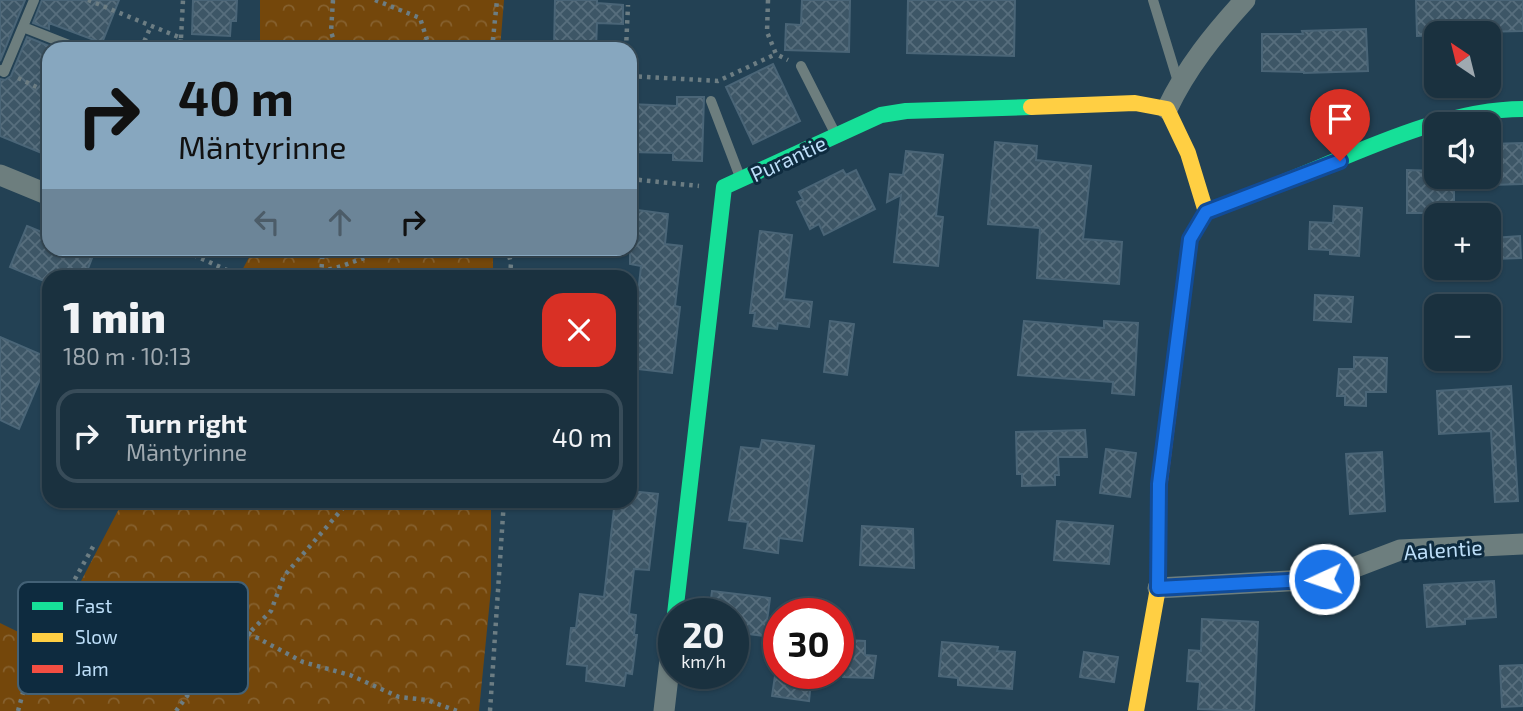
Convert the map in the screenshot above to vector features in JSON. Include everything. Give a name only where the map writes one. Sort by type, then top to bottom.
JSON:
[{"type":"street","points":[[1206,212],[1188,153],[1167,109],[1179,85],[1209,40],[1245,0]]},
{"type":"street","name":"Purantie","points":[[677,598],[724,187],[881,115],[906,111],[1135,103],[1167,109]]},
{"type":"street","points":[[1136,711],[1158,588],[1159,484],[1190,239],[1206,212],[1438,122],[1502,109],[1523,109]]},
{"type":"street","points":[[3,184],[42,193]]},
{"type":"street","name":"Aalentie","points":[[1158,588],[1324,579],[1401,550],[1523,544]]},
{"type":"street","points":[[664,711],[667,689]]},
{"type":"lane","points":[[2,71],[34,0]]},
{"type":"lane","points":[[1153,0],[1179,85]]},
{"type":"lane","points":[[23,27],[61,42]]},
{"type":"lane","points":[[801,66],[837,136]]},
{"type":"lane","points":[[711,101],[741,180]]},
{"type":"path","points":[[88,0],[181,38]]},
{"type":"path","points":[[181,42],[183,0]]},
{"type":"path","points":[[332,0],[331,32],[335,42]]},
{"type":"path","points":[[375,0],[420,18],[428,42]]},
{"type":"path","points":[[493,42],[497,0]]},
{"type":"path","points":[[768,0],[767,32],[776,54],[801,66]]},
{"type":"path","points":[[626,42],[628,5]]},
{"type":"path","points":[[144,42],[151,26]]},
{"type":"path","points":[[637,76],[718,81],[776,54]]},
{"type":"path","points":[[2,71],[42,90]]},
{"type":"path","points":[[637,180],[724,187]]},
{"type":"path","points":[[196,256],[227,270]]},
{"type":"path","points":[[333,270],[370,256]]},
{"type":"path","points":[[343,508],[284,576],[271,611],[248,633],[303,662],[350,675],[399,697],[427,700],[457,711]]},
{"type":"path","points":[[490,711],[503,508]]},
{"type":"path","points":[[73,582],[94,545]]},
{"type":"path","points":[[18,711],[23,694]]},
{"type":"path","points":[[176,711],[189,694]]},
{"type":"green space","points":[[260,0],[504,0],[501,42],[260,42]]},
{"type":"green space","points":[[250,256],[493,256],[493,270],[242,270]]},
{"type":"green space","points":[[119,508],[491,508],[491,589],[479,711],[0,711],[0,623],[18,632],[18,694],[248,694],[248,582],[81,582]]},
{"type":"building","points":[[0,0],[25,0],[0,61]]},
{"type":"building","points":[[42,0],[119,0],[102,42],[49,23],[49,29],[33,23]]},
{"type":"building","points":[[193,0],[237,0],[236,21],[231,21],[230,36],[192,34]]},
{"type":"building","points":[[555,0],[597,0],[597,3],[623,5],[623,24],[597,23],[596,42],[554,42]]},
{"type":"building","points":[[802,0],[850,0],[849,52],[785,50],[786,24],[801,25]]},
{"type":"building","points":[[908,0],[1015,0],[1014,56],[907,53]]},
{"type":"building","points":[[1416,0],[1523,0],[1523,31],[1502,31],[1502,21],[1424,21],[1424,36],[1417,36]]},
{"type":"building","points":[[1366,29],[1368,71],[1262,71],[1262,34]]},
{"type":"building","points":[[27,37],[42,43],[42,153],[0,136],[0,79],[5,80],[11,76]]},
{"type":"building","points":[[773,64],[800,121],[753,144],[726,87]]},
{"type":"building","points":[[677,97],[704,97],[702,161],[673,160],[673,153],[637,152],[637,104],[677,106]]},
{"type":"building","points":[[995,142],[1037,146],[1036,160],[1091,166],[1083,239],[1122,242],[1119,284],[1037,278],[1040,228],[988,224]]},
{"type":"building","points":[[1523,143],[1523,184],[1501,185],[1501,144]]},
{"type":"building","points":[[906,151],[943,155],[936,216],[943,217],[938,266],[894,262],[901,195],[887,202],[890,174],[903,175]]},
{"type":"building","points":[[843,170],[846,175],[856,170],[875,209],[824,235],[819,224],[810,229],[797,202],[803,199],[799,192]]},
{"type":"building","points":[[1407,170],[1424,171],[1424,189],[1454,189],[1454,203],[1424,203],[1424,213],[1407,213]]},
{"type":"building","points":[[1334,206],[1362,208],[1359,256],[1309,249],[1310,222],[1333,223]]},
{"type":"building","points":[[637,210],[668,214],[665,244],[682,246],[675,306],[680,307],[672,373],[637,369],[637,303],[641,266],[630,264],[630,256],[637,256]]},
{"type":"building","points":[[27,226],[42,232],[42,256],[93,256],[87,270],[42,270],[42,280],[10,267]]},
{"type":"building","points":[[760,231],[792,235],[784,299],[812,302],[809,327],[778,323],[777,329],[753,326],[755,313],[750,313]]},
{"type":"building","points":[[1520,236],[1521,258],[1501,259],[1501,237]]},
{"type":"building","points":[[1315,295],[1353,297],[1351,322],[1314,320]]},
{"type":"building","points":[[830,321],[854,324],[847,375],[824,372]]},
{"type":"building","points":[[1024,321],[1104,328],[1104,321],[1138,323],[1134,395],[1112,393],[1113,382],[1018,375]]},
{"type":"building","points":[[0,337],[42,355],[42,375],[19,429],[0,420]]},
{"type":"building","points":[[1354,357],[1387,358],[1386,392],[1366,392],[1366,406],[1345,405],[1345,396],[1337,396],[1339,369],[1354,369]]},
{"type":"building","points":[[1511,386],[1518,501],[1495,502],[1491,431],[1439,434],[1437,391]]},
{"type":"building","points":[[1085,430],[1087,457],[1058,457],[1059,475],[1055,475],[1055,485],[1022,486],[1022,474],[1017,474],[1016,432]]},
{"type":"building","points":[[762,440],[814,446],[802,541],[779,538],[778,553],[744,548],[748,522],[729,520],[741,447],[760,449]]},
{"type":"building","points":[[1106,449],[1136,453],[1130,497],[1100,493]]},
{"type":"building","points":[[1382,452],[1385,511],[1350,514],[1346,454]]},
{"type":"building","points":[[637,492],[658,494],[649,570],[634,569],[629,614],[636,615],[634,635],[637,635],[632,674],[626,673],[624,686],[586,681],[587,666],[567,664],[571,628],[576,628],[580,594],[604,597],[614,508],[637,508]]},
{"type":"building","points":[[1057,521],[1113,526],[1109,564],[1054,560]]},
{"type":"building","points":[[862,526],[913,529],[914,568],[860,565]]},
{"type":"building","points":[[1494,581],[1496,617],[1465,619],[1465,624],[1427,627],[1424,585]]},
{"type":"building","points":[[712,591],[770,598],[763,598],[763,636],[749,634],[749,598],[711,598]]},
{"type":"building","points":[[1202,619],[1258,622],[1254,711],[1198,709],[1200,682],[1187,681],[1189,650],[1201,651]]},
{"type":"building","points":[[854,640],[865,641],[865,655],[876,656],[873,678],[854,677]]},
{"type":"building","points":[[942,642],[998,647],[997,651],[1015,652],[1012,689],[958,685],[958,678],[939,676]]},
{"type":"building","points":[[1084,652],[1118,657],[1114,682],[1080,677]]},
{"type":"building","points":[[1523,665],[1523,706],[1502,707],[1500,666]]},
{"type":"building","points":[[773,689],[810,689],[809,701],[772,696]]},
{"type":"traffic: fast","points":[[677,598],[724,187],[881,115],[906,111],[1031,107]]},
{"type":"traffic: fast","points":[[1284,182],[1432,124],[1493,111],[1523,109]]},
{"type":"traffic: slow","points":[[1031,107],[1135,103],[1167,109],[1188,153],[1206,212]]},
{"type":"traffic: slow","points":[[1136,711],[1158,588],[1159,489]]},
{"type":"traffic: jam","points":[[1159,489],[1190,239],[1206,212],[1284,182]]},
{"type":"route","points":[[1324,579],[1158,588],[1159,484],[1190,239],[1206,212],[1340,161]]}]
